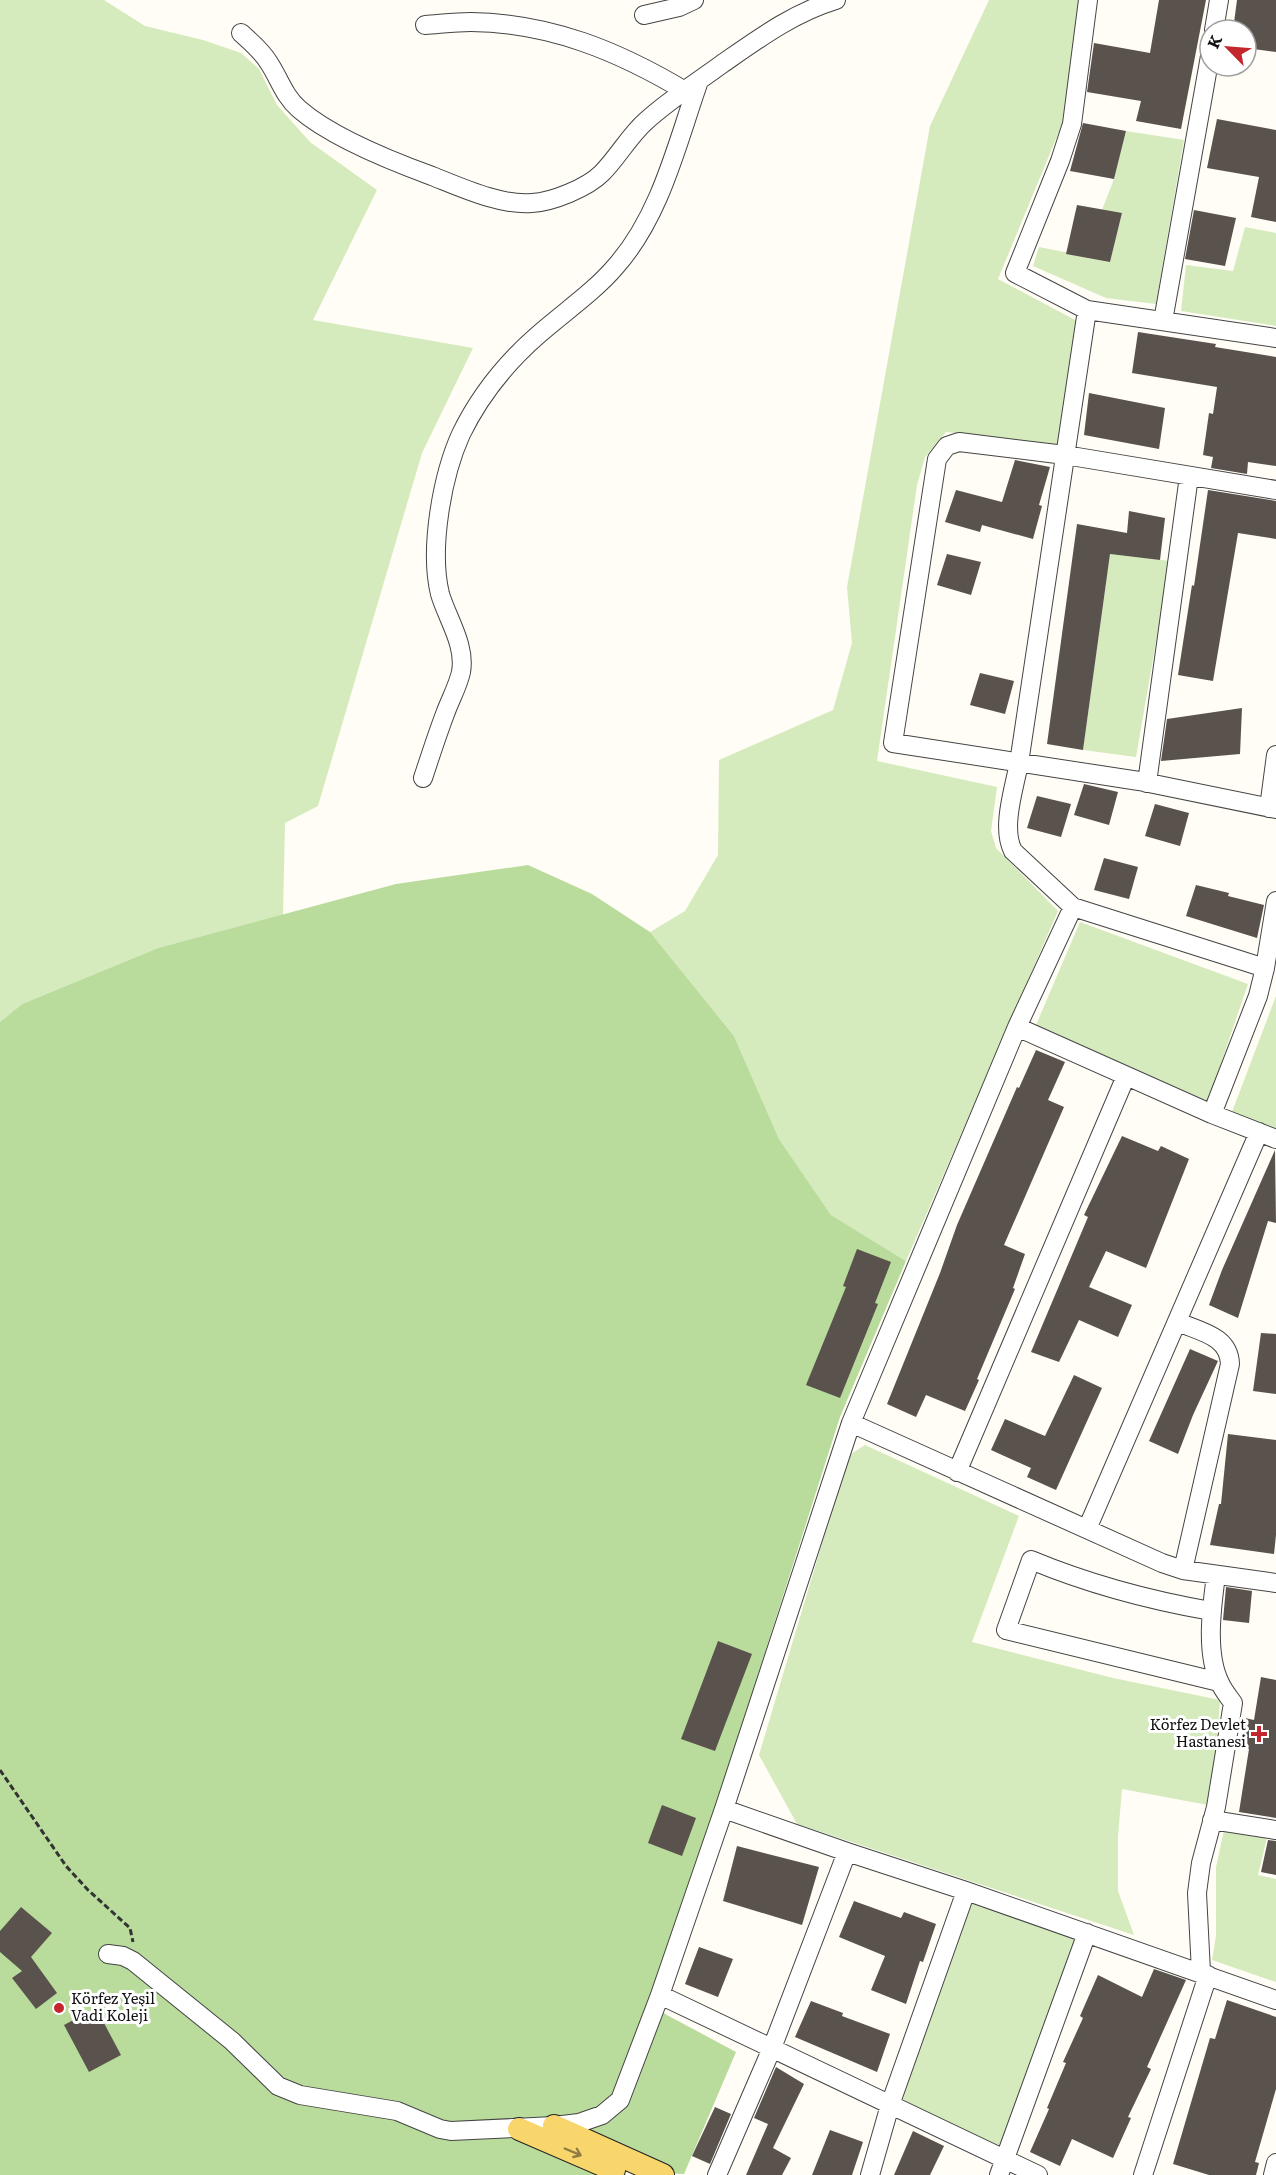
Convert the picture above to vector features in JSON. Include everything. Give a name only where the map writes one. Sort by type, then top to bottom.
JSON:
[{"type":"main road","points":[[554,2126],[663,2175]]},
{"type":"main road","points":[[519,2129],[626,2175]]},
{"type":"street","points":[[644,15],[679,7],[694,0]]},
{"type":"street","points":[[242,33],[269,63],[296,107],[312,119],[407,167],[503,201],[530,203],[548,201],[575,190],[600,175],[644,123],[692,86],[763,35],[795,16],[836,0]]},
{"type":"street","points":[[1088,0],[1072,124],[1060,161],[1015,273],[1087,310],[1276,338]]},
{"type":"street","points":[[1216,18],[1220,0]]},
{"type":"street","points":[[424,25],[471,22],[519,26],[556,33],[600,47],[692,86]]},
{"type":"street","points":[[1164,321],[1206,78]]},
{"type":"street","points":[[423,778],[461,672],[459,644],[441,596],[436,575],[437,535],[445,485],[461,435],[479,401],[507,366],[616,266],[632,244],[653,211],[692,86]]},
{"type":"street","points":[[1087,310],[1007,830],[1008,842],[1013,851],[1073,908],[1265,968]]},
{"type":"street","points":[[1276,490],[1065,455],[958,442],[947,446],[940,452],[937,459],[894,743],[1147,783],[1273,809],[1276,754]]},
{"type":"street","points":[[1147,783],[1189,476]]},
{"type":"street","points":[[1212,1114],[1258,996],[1276,901]]},
{"type":"street","points":[[108,1954],[123,1956],[133,1961],[232,2041],[266,2076],[288,2091],[300,2095],[382,2107],[451,2131],[519,2129],[579,2123],[602,2115],[620,2100],[660,1995],[724,1809],[851,1423],[1017,1027],[1073,908]]},
{"type":"street","points":[[1017,1027],[1212,1114],[1276,1139]]},
{"type":"street","points":[[957,1472],[1126,1076]]},
{"type":"street","points":[[1087,1529],[1259,1132]]},
{"type":"street","points":[[1178,1322],[1216,1338],[1226,1346],[1230,1354],[1230,1364],[1183,1570]]},
{"type":"street","points":[[851,1423],[1162,1563],[1183,1570],[1276,1583]]},
{"type":"street","points":[[1211,1611],[1120,1592],[1075,1578],[1031,1560],[1006,1630],[1219,1682]]},
{"type":"street","points":[[1143,2175],[1205,1973],[1197,1893],[1233,1702],[1219,1682],[1213,1664],[1211,1611],[1216,1575]]},
{"type":"street","points":[[724,1809],[1205,1973],[1276,2000]]},
{"type":"street","points":[[1212,1820],[1276,1830]]},
{"type":"street","points":[[717,2175],[772,2048],[847,1852]]},
{"type":"street","points":[[870,2175],[890,2104],[966,1891]]},
{"type":"street","points":[[1002,2167],[1087,1933]]},
{"type":"street","points":[[660,1995],[890,2104],[1002,2167],[1038,2175]]},
{"type":"street","points":[[1273,2175],[1276,2163]]},
{"type":"path","points":[[0,1770],[66,1866],[88,1890],[130,1928],[133,1941],[133,1961]]},
{"type":"green space","points":[[0,0],[104,0],[145,26],[203,40],[241,53],[259,69],[277,105],[310,142],[377,190],[313,320],[473,348],[422,453],[318,806],[285,823],[283,915],[158,948],[22,1004],[0,1022]]},
{"type":"green space","points":[[989,0],[1082,0],[1065,117],[998,279],[1077,321],[1062,447],[946,432],[925,457],[917,485],[877,761],[997,787],[991,831],[996,848],[1058,911],[906,1261],[831,1215],[779,1139],[734,1036],[650,932],[685,911],[718,855],[719,760],[833,710],[852,643],[847,587],[930,126]]},
{"type":"green space","points":[[1126,131],[1184,140],[1156,304],[1106,298],[1033,266],[1039,247],[1110,261],[1122,214],[1102,210],[1114,179]]},
{"type":"green space","points":[[1245,227],[1276,233],[1276,326],[1181,311],[1186,265],[1233,271]]},
{"type":"green space","points":[[1110,554],[1170,561],[1136,757],[1083,750]]},
{"type":"green space","points":[[528,865],[592,894],[650,932],[734,1036],[779,1139],[831,1215],[906,1261],[840,1417],[652,2007],[736,2052],[684,2174],[620,2172],[609,2175],[0,2175],[0,1022],[22,1004],[158,948],[396,884]]},
{"type":"green space","points":[[1080,922],[1248,984],[1208,1101],[1036,1025]]},
{"type":"green space","points":[[1276,996],[1276,1129],[1232,1112]]},
{"type":"green space","points":[[865,1445],[1019,1516],[972,1642],[1113,1678],[1220,1700],[1217,1743],[1208,1805],[1122,1789],[1118,1836],[1118,1891],[1134,1935],[797,1824],[759,1755],[848,1456]]},
{"type":"green space","points":[[1224,1830],[1267,1838],[1258,1875],[1276,1879],[1276,1982],[1212,1960],[1216,1936],[1216,1867]]},
{"type":"green space","points":[[966,1891],[1087,1933],[1005,2160],[890,2105]]},
{"type":"building","points":[[1159,0],[1206,0],[1203,18],[1198,18],[1198,41],[1181,129],[1136,121],[1141,101],[1087,92],[1094,43],[1150,53]]},
{"type":"building","points":[[1237,0],[1276,0],[1276,52],[1258,50],[1258,18],[1235,18]]},
{"type":"building","points":[[1217,119],[1276,130],[1276,222],[1251,217],[1259,177],[1207,168]]},
{"type":"building","points":[[1083,123],[1126,131],[1114,179],[1070,171]]},
{"type":"building","points":[[1077,205],[1122,213],[1110,262],[1066,254]]},
{"type":"building","points":[[1194,210],[1236,218],[1225,266],[1185,259]]},
{"type":"building","points":[[1138,332],[1216,344],[1215,347],[1276,357],[1276,466],[1248,462],[1247,474],[1211,468],[1213,457],[1203,455],[1209,413],[1213,414],[1217,387],[1132,373]]},
{"type":"building","points":[[1089,393],[1165,408],[1159,449],[1084,435]]},
{"type":"building","points":[[1015,460],[1050,467],[1039,505],[1042,506],[1033,539],[982,525],[980,532],[945,522],[956,490],[1002,502]]},
{"type":"building","points":[[1208,490],[1276,501],[1276,539],[1238,533],[1213,681],[1178,675]]},
{"type":"building","points":[[1129,511],[1165,518],[1160,560],[1110,554],[1083,750],[1047,744],[1077,524],[1127,533]]},
{"type":"building","points":[[947,554],[981,562],[971,595],[937,585]]},
{"type":"building","points":[[980,673],[1014,681],[1005,714],[970,705]]},
{"type":"building","points":[[1242,708],[1240,754],[1161,761],[1167,719]]},
{"type":"building","points":[[1084,784],[1118,792],[1109,825],[1074,815]]},
{"type":"building","points":[[1037,796],[1071,804],[1061,837],[1027,828]]},
{"type":"building","points":[[1155,804],[1189,813],[1180,846],[1145,836]]},
{"type":"building","points":[[1104,858],[1138,867],[1129,899],[1094,890]]},
{"type":"building","points":[[1196,885],[1264,905],[1257,938],[1186,916]]},
{"type":"building","points":[[1036,1050],[1065,1062],[1048,1100],[1064,1107],[1004,1245],[1025,1254],[1013,1288],[1015,1289],[965,1411],[926,1395],[916,1417],[887,1404],[957,1225],[1017,1087],[1019,1088]]},
{"type":"building","points":[[1122,1136],[1158,1151],[1161,1146],[1189,1159],[1146,1268],[1106,1251],[1089,1287],[1132,1305],[1118,1337],[1079,1320],[1059,1362],[1031,1352],[1088,1217],[1084,1215]]},
{"type":"building","points":[[1275,1150],[1276,1223],[1268,1221],[1238,1318],[1209,1305]]},
{"type":"building","points":[[857,1249],[891,1262],[875,1303],[878,1304],[840,1398],[806,1385],[846,1287],[843,1286]]},
{"type":"building","points":[[1261,1333],[1276,1334],[1276,1394],[1253,1391]]},
{"type":"building","points":[[1190,1349],[1218,1361],[1178,1454],[1149,1441]]},
{"type":"building","points":[[1074,1375],[1102,1388],[1056,1490],[1027,1477],[1031,1468],[991,1450],[1005,1419],[1045,1436]]},
{"type":"building","points":[[1228,1434],[1276,1440],[1274,1554],[1210,1545],[1219,1504],[1221,1504]]},
{"type":"building","points":[[1226,1587],[1252,1591],[1249,1623],[1223,1620]]},
{"type":"building","points":[[718,1641],[752,1654],[715,1751],[681,1739]]},
{"type":"building","name":"Körfez Devlet Hastanesi","points":[[1261,1677],[1276,1680],[1276,1818],[1239,1812],[1249,1749],[1241,1748],[1245,1718],[1254,1720]]},
{"type":"building","points":[[662,1805],[696,1818],[682,1856],[648,1843]]},
{"type":"building","points":[[1268,1840],[1276,1841],[1276,1875],[1261,1872]]},
{"type":"building","points":[[737,1846],[819,1867],[802,1925],[723,1901]]},
{"type":"building","points":[[854,1901],[901,1918],[904,1912],[936,1924],[923,1962],[920,1961],[906,2004],[871,1990],[885,1956],[839,1937]]},
{"type":"building","points":[[21,1907],[52,1933],[31,1957],[57,1993],[36,2009],[12,1978],[22,1971],[0,1952],[0,1931]]},
{"type":"building","points":[[699,1947],[733,1959],[718,1997],[685,1984]]},
{"type":"building","points":[[1154,1969],[1186,1980],[1147,2067],[1151,2069],[1128,2117],[1131,2118],[1113,2158],[1072,2139],[1060,2166],[1030,2152],[1049,2109],[1047,2108],[1066,2063],[1063,2062],[1083,2018],[1080,2016],[1098,1975],[1142,1997]]},
{"type":"building","points":[[1227,2000],[1276,2017],[1276,2089],[1255,2162],[1259,2163],[1256,2175],[1209,2175],[1173,2164],[1210,2038],[1215,2039]]},
{"type":"building","points":[[811,2001],[843,2013],[842,2016],[890,2034],[877,2072],[795,2037]]},
{"type":"building","points":[[96,2008],[121,2055],[89,2072],[64,2025]]},
{"type":"building","points":[[776,2067],[804,2084],[773,2148],[791,2158],[782,2175],[746,2175],[768,2124],[754,2118]]},
{"type":"building","points":[[715,2107],[731,2114],[710,2164],[692,2156]]},
{"type":"building","points":[[830,2130],[863,2142],[852,2175],[812,2175]]},
{"type":"building","points":[[913,2131],[944,2146],[930,2175],[894,2175]]},
{"type":"place","name":"Körfez Devlet Hastanesi","points":[[1259,1734]]},
{"type":"place","name":"Körfez Yeşil Vadi Koleji","points":[[59,2008]]}]
